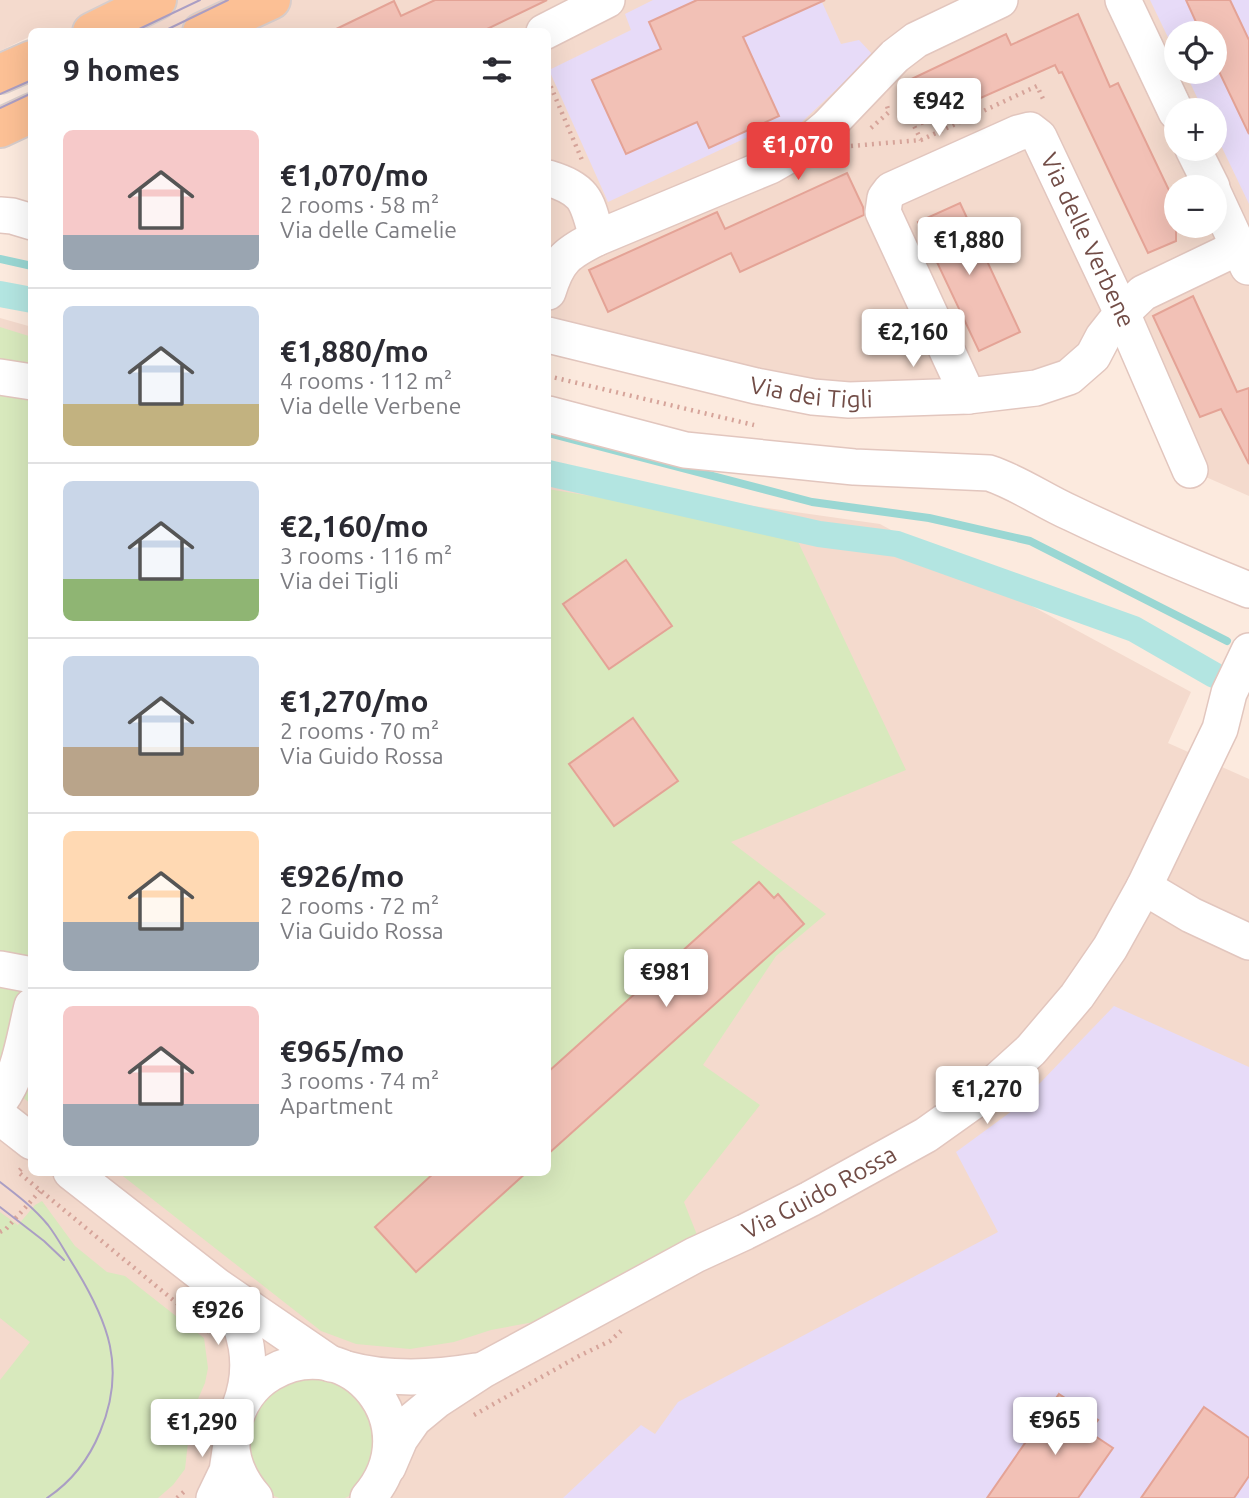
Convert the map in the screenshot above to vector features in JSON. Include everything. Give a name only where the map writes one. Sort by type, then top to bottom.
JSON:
[{"type":"main road","points":[[100,28],[157,0]]},
{"type":"main road","points":[[211,28],[271,0]]},
{"type":"main road","points":[[0,75],[28,62]]},
{"type":"main road","points":[[0,128],[28,115]]},
{"type":"street","points":[[558,24],[607,0]]},
{"type":"street","points":[[551,282],[562,260],[578,247],[770,166],[803,147],[827,127],[895,56],[916,40],[940,13],[1000,0]]},
{"type":"street","points":[[1123,0],[1169,98]]},
{"type":"street","name":"Via delle Verbene","points":[[968,396],[883,212],[885,198],[891,190],[1030,130],[1039,137],[1122,313],[1190,470]]},
{"type":"street","points":[[551,179],[581,193],[597,238]]},
{"type":"street","points":[[0,215],[28,221]]},
{"type":"street","points":[[1227,222],[1244,258]]},
{"type":"street","name":"Via dei Tigli","points":[[551,336],[756,386],[813,397],[849,400],[968,396],[1036,388],[1069,377],[1093,356],[1103,337],[1122,313],[1143,293],[1244,258]]},
{"type":"street","points":[[0,377],[28,381]]},
{"type":"street","points":[[551,415],[685,450],[854,467],[989,473],[1009,480],[1068,512],[1161,554],[1249,590]]},
{"type":"street","name":"Via Guido Rossa","points":[[379,1485],[400,1438],[414,1419],[437,1400],[483,1370],[682,1262],[745,1232],[926,1135],[978,1098],[1031,1051],[1077,996],[1110,948],[1144,887],[1220,729],[1229,693],[1249,651]]},
{"type":"street","name":"Via Guido Rossa","points":[[1220,729],[1249,698]]},
{"type":"street","points":[[1144,887],[1191,915],[1249,942]]},
{"type":"street","points":[[0,969],[28,974]]},
{"type":"street","points":[[0,1101],[16,1070],[28,1022]]},
{"type":"street","points":[[0,1118],[25,1157]]},
{"type":"street","name":"Via Guido Rossa","points":[[76,1176],[217,1286],[336,1366],[374,1374],[413,1376],[483,1370]]},
{"type":"street","name":"Via Guido Rossa","points":[[214,1498],[230,1463],[236,1422],[248,1373],[246,1339],[231,1304],[217,1286]]},
{"type":"street","points":[[255,1498],[236,1469],[233,1453],[236,1422],[248,1392],[260,1381],[293,1364],[309,1362],[336,1366],[352,1373],[366,1383],[384,1408],[392,1437],[391,1454],[379,1485]]},
{"type":"path","points":[[898,93],[921,140]]},
{"type":"path","points":[[33,1176],[40,1191],[201,1323],[214,1338]]},
{"type":"path","points":[[0,1232],[6,1229],[40,1191]]},
{"type":"shaded area","points":[[0,0],[1249,0],[1249,496],[1190,470],[1122,313],[1069,377],[849,400],[551,336],[551,28],[28,28],[28,37],[0,51]]},
{"type":"shaded area","points":[[653,0],[821,0],[841,44],[859,40],[873,55],[787,136],[775,143],[765,129],[608,202],[551,74],[551,69],[631,30],[625,14]]},
{"type":"shaded area","points":[[1150,0],[1249,0],[1249,204],[1227,158],[1227,98],[1197,98],[1191,84],[1227,84],[1227,21],[1164,21],[1164,29]]},
{"type":"shaded area","points":[[0,318],[28,326],[28,1176],[551,1176],[551,477],[880,524],[1191,692],[1168,743],[1249,779],[1249,1498],[0,1498]]},
{"type":"shaded area","points":[[1114,1006],[1249,1067],[1249,1498],[563,1498],[641,1425],[655,1434],[678,1402],[998,1232],[956,1152],[1016,1108]]},
{"type":"green space","points":[[0,327],[28,336],[28,1102],[0,1079]]},
{"type":"green space","points":[[551,489],[792,529],[906,770],[731,842],[826,914],[776,956],[703,1065],[760,1105],[684,1202],[697,1235],[545,1320],[491,1330],[454,1342],[410,1349],[356,1344],[321,1331],[123,1176],[551,1176]]},
{"type":"green space","points":[[42,1201],[75,1246],[107,1272],[125,1276],[204,1338],[208,1368],[205,1383],[191,1415],[185,1469],[173,1485],[158,1498],[0,1498],[0,1380],[30,1342],[0,1318],[0,1212],[18,1225],[35,1205]]},
{"type":"green space","points":[[304,1376],[335,1380],[361,1398],[378,1442],[361,1485],[345,1498],[279,1498],[263,1485],[254,1472],[246,1442],[254,1411],[275,1387]]},
{"type":"building","points":[[435,0],[547,0],[489,28],[338,28],[394,1],[401,16]]},
{"type":"building","points":[[697,0],[825,0],[743,37],[779,116],[709,148],[697,122],[626,154],[592,80],[661,49],[649,22]]},
{"type":"building","points":[[1186,0],[1230,0],[1249,40],[1249,134],[1225,84],[1227,21],[1196,21]]},
{"type":"building","points":[[1078,14],[1110,87],[1118,83],[1164,180],[1164,238],[1176,238],[1176,241],[1148,253],[1062,72],[1059,73],[1055,65],[922,124],[903,83],[1006,34],[1011,45]]},
{"type":"building","points":[[847,173],[864,215],[740,272],[731,253],[608,312],[589,270],[717,212],[725,229]]},
{"type":"building","points":[[960,203],[1020,332],[979,351],[918,222]]},
{"type":"building","points":[[1193,296],[1237,392],[1249,388],[1249,464],[1221,409],[1200,417],[1153,316]]},
{"type":"building","points":[[626,560],[672,626],[609,669],[563,604]]},
{"type":"building","points":[[633,718],[678,781],[614,826],[569,764]]},
{"type":"building","points":[[759,882],[774,898],[778,894],[804,924],[551,1151],[551,1069]]},
{"type":"building","points":[[431,1176],[523,1176],[416,1272],[375,1227]]},
{"type":"building","points":[[1059,1394],[1098,1420],[1089,1432],[1113,1448],[1078,1498],[987,1498]]},
{"type":"building","points":[[1204,1407],[1249,1438],[1249,1476],[1234,1498],[1141,1498]]},
{"type":"waterway","points":[[0,259],[28,265]]},
{"type":"waterway","points":[[0,294],[28,299]]},
{"type":"waterway","points":[[551,434],[812,502],[929,518],[1030,541],[1227,641]]},
{"type":"waterway","points":[[551,474],[819,534],[897,544],[1134,629],[1214,675]]},
{"type":"tram line","points":[[141,28],[200,0]]},
{"type":"tram line","points":[[170,28],[228,0]]},
{"type":"tram line","points":[[0,94],[28,82]]},
{"type":"tram line","points":[[0,108],[28,95]]},
{"type":"tram line","points":[[0,1182],[37,1213],[55,1235],[96,1306],[110,1346],[113,1366],[108,1409],[100,1432],[78,1469],[64,1485],[47,1498]]},
{"type":"tram line","points":[[0,1207],[64,1260]]}]
